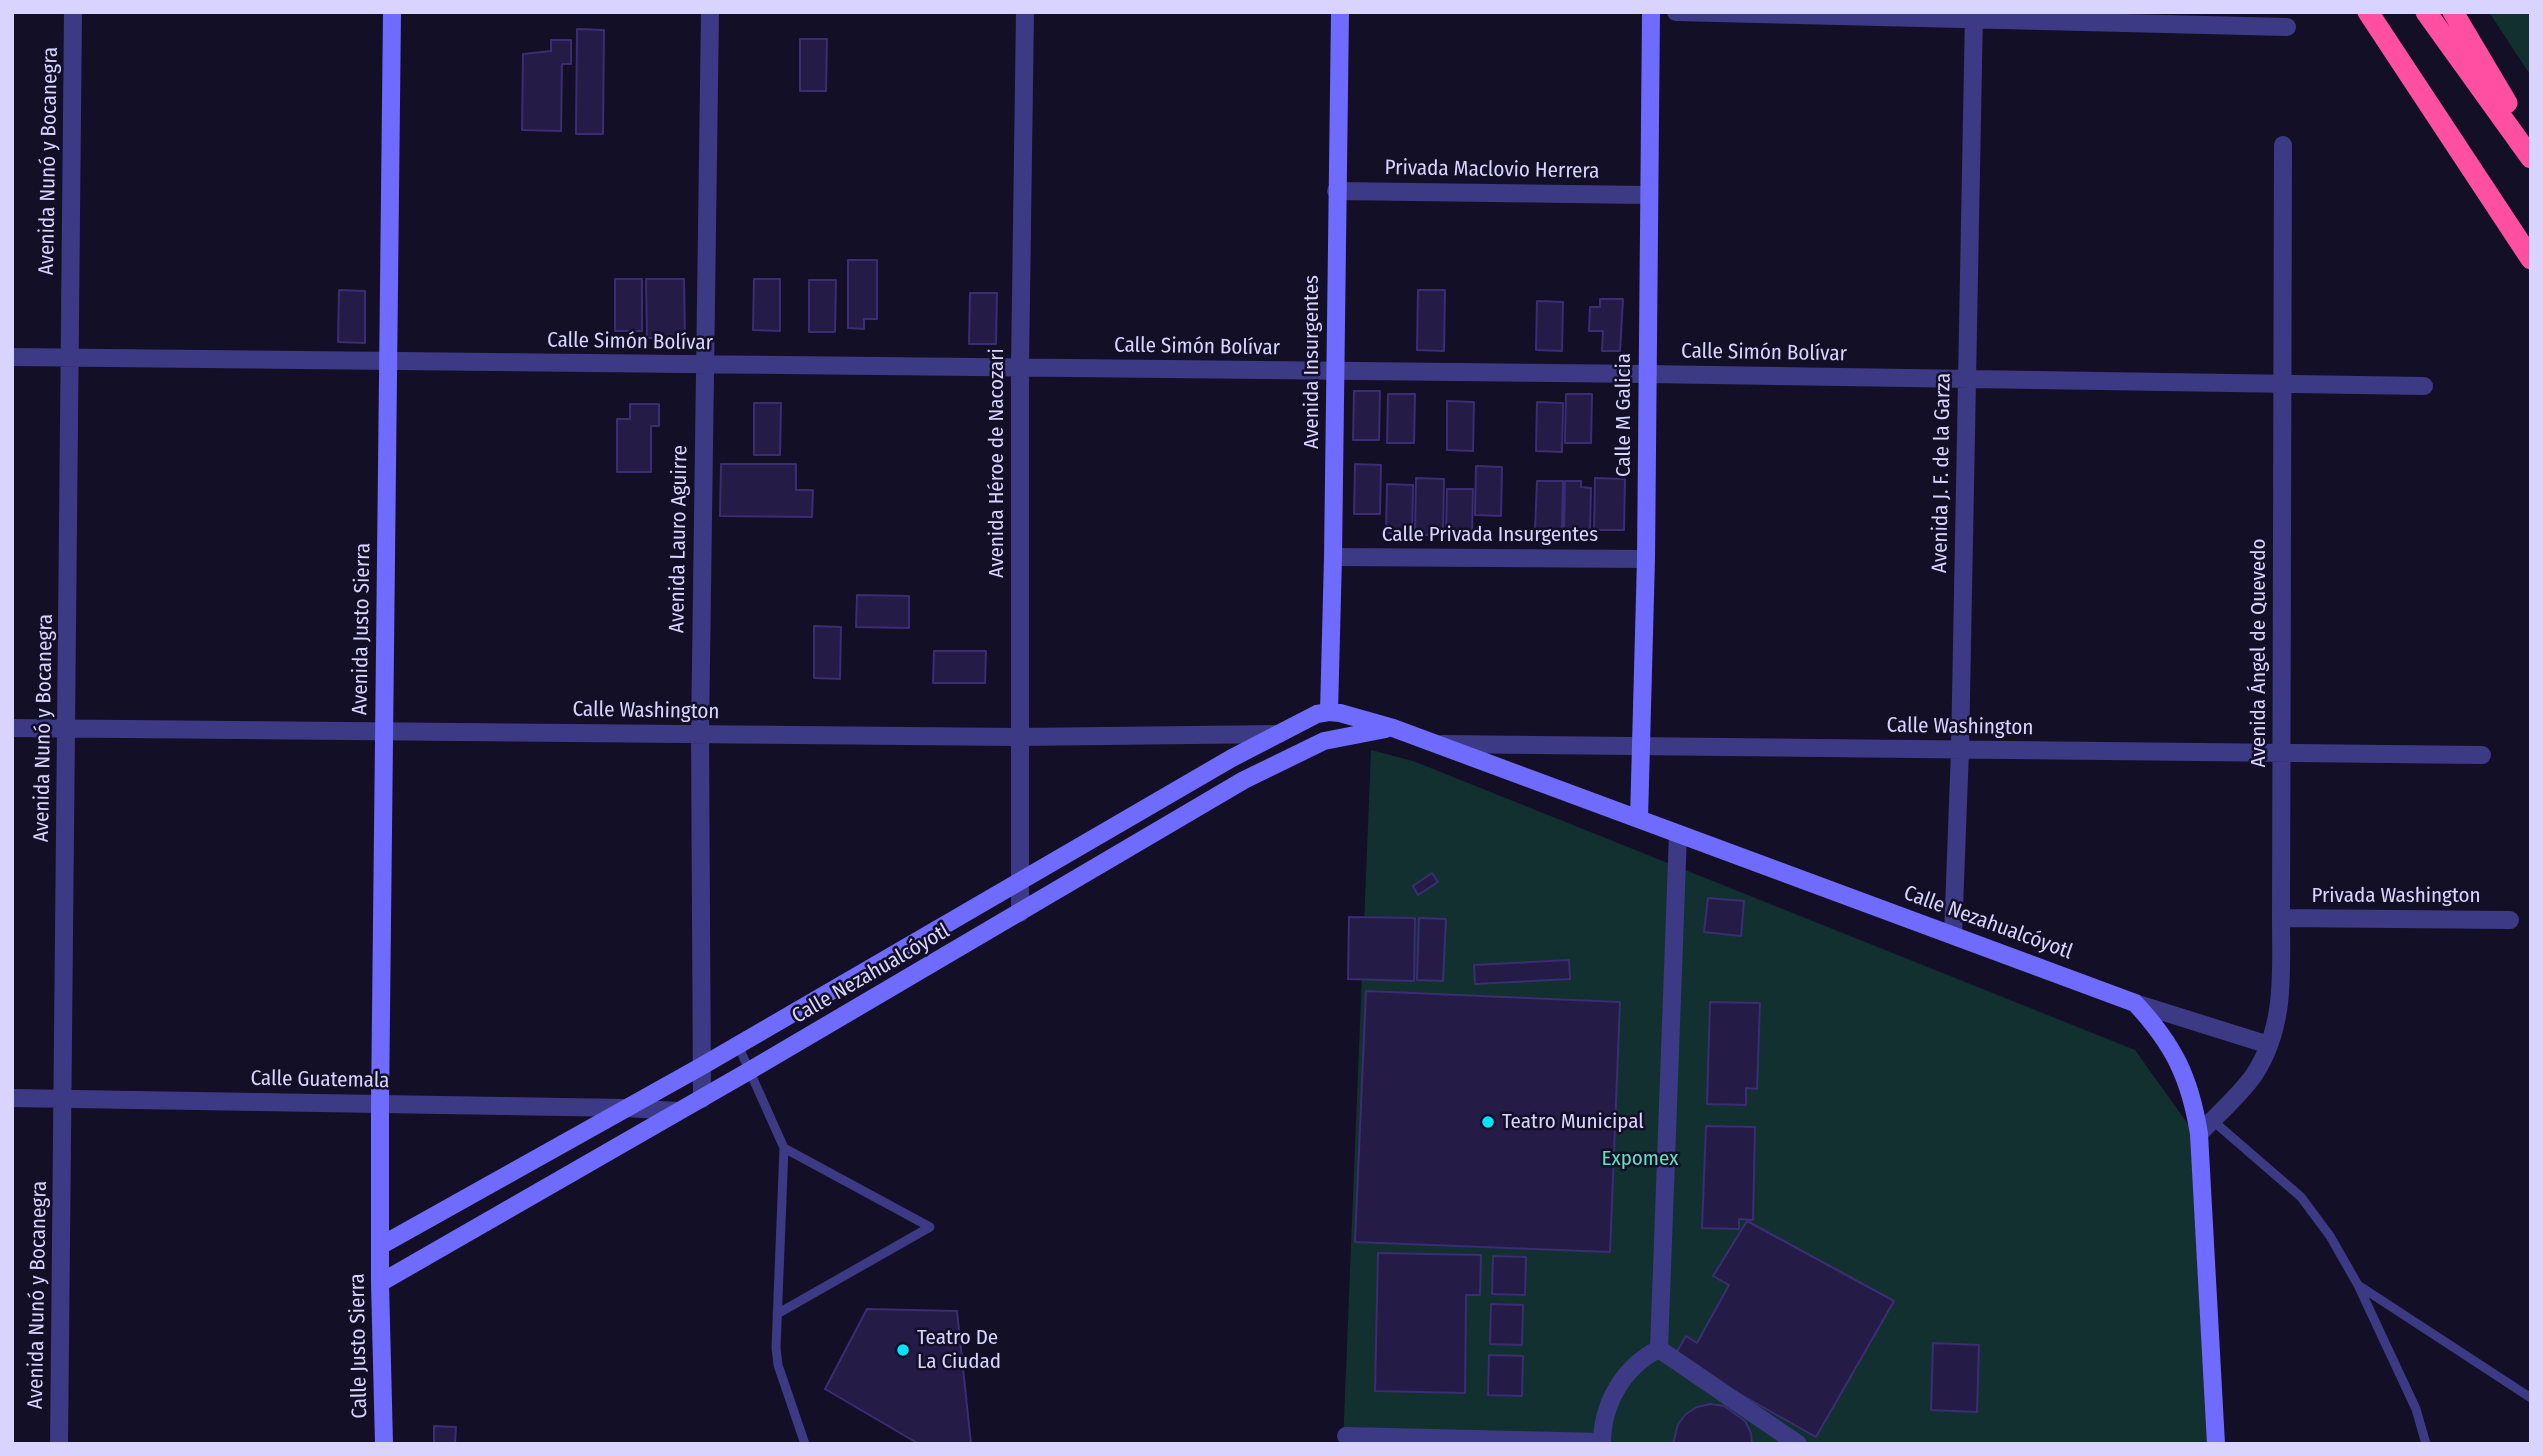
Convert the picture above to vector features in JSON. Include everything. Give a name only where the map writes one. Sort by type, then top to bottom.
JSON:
[{"type":"highway","points":[[2368,12],[2531,259]]},
{"type":"highway","points":[[2385,12],[2481,181]]},
{"type":"highway","points":[[2426,12],[2531,158]]},
{"type":"highway","points":[[2452,12],[2531,144]]},
{"type":"street","name":"Avenida Nunó y Bocanegra","points":[[59,1444],[73,12]]},
{"type":"street","name":"Avenida Justo Sierra","points":[[380,1246],[392,12]]},
{"type":"street","name":"Avenida Lauro Aguirre","points":[[702,1098],[700,734],[710,12]]},
{"type":"street","name":"Avenida Héroe de Nacozari","points":[[1020,913],[1020,367],[1025,12]]},
{"type":"street","name":"Avenida Insurgentes","points":[[1329,712],[1340,12]]},
{"type":"street","name":"Calle M Galicia","points":[[1639,819],[1646,559],[1651,12]]},
{"type":"street","points":[[1676,12],[1973,16],[2287,27]]},
{"type":"street","name":"Avenida J. F. de la Garza","points":[[1953,935],[1960,750],[1973,16]]},
{"type":"street","name":"Avenida Ángel de Quevedo","points":[[2199,1134],[2253,1075],[2269,1045],[2278,1017],[2281,918],[2283,145]]},
{"type":"street","name":"Privada Maclovio Herrera","points":[[1336,191],[1648,195]]},
{"type":"street","name":"Calle Simón Bolívar","points":[[12,357],[1647,374],[2283,386],[2424,386]]},
{"type":"street","name":"Calle Privada Insurgentes","points":[[1333,557],[1646,559]]},
{"type":"street","points":[[1291,756],[1329,712]]},
{"type":"street","name":"Calle Nezahualcóyotl","points":[[380,1246],[702,1066],[1232,758],[1317,714],[1340,713],[1393,727],[2135,1003],[2155,1024],[2173,1052],[2193,1097],[2199,1134],[2216,1444]]},
{"type":"street","name":"Calle Nezahualcóyotl","points":[[380,1283],[749,1071],[1244,780],[1324,741],[1393,727]]},
{"type":"street","name":"Calle Washington","points":[[12,728],[1018,737],[1279,734]]},
{"type":"street","name":"Calle Washington","points":[[1438,744],[2482,755]]},
{"type":"street","points":[[1659,1349],[1678,834]]},
{"type":"street","name":"Privada Washington","points":[[2281,918],[2510,920]]},
{"type":"street","points":[[2135,1003],[2269,1045]]},
{"type":"street","name":"Calle Guatemala","points":[[12,1098],[380,1103],[678,1111]]},
{"type":"street","name":"Calle Justo Sierra","points":[[380,1246],[384,1444]]},
{"type":"street","points":[[1346,1436],[1601,1443],[1605,1413],[1622,1379],[1635,1365],[1659,1349]]},
{"type":"street","points":[[1659,1349],[1798,1444]]},
{"type":"lane","points":[[737,1045],[785,1148],[776,1348],[778,1365],[805,1441],[816,1444]]},
{"type":"lane","points":[[2212,1121],[2301,1197],[2330,1236],[2358,1285],[2416,1409],[2426,1444]]},
{"type":"lane","points":[[777,1314],[930,1227],[785,1148]]},
{"type":"lane","points":[[2358,1285],[2531,1398]]},
{"type":"green space","points":[[2489,12],[2531,12],[2531,76]]},
{"type":"green space","name":"Expomex","points":[[1371,750],[1413,761],[2135,1050],[2195,1134],[2214,1444],[1343,1444]]},
{"type":"building","points":[[577,29],[604,30],[603,134],[576,134]]},
{"type":"building","points":[[800,39],[827,39],[826,91],[800,91]]},
{"type":"building","points":[[551,40],[571,40],[571,64],[562,64],[561,131],[522,130],[523,54],[551,51]]},
{"type":"building","points":[[848,260],[877,260],[877,319],[864,319],[864,329],[848,328]]},
{"type":"building","points":[[615,279],[642,279],[642,331],[615,331]]},
{"type":"building","points":[[646,279],[684,279],[685,338],[647,338]]},
{"type":"building","points":[[754,279],[780,279],[780,331],[753,330]]},
{"type":"building","points":[[809,280],[836,280],[835,332],[809,332]]},
{"type":"building","points":[[339,290],[365,291],[365,343],[338,342]]},
{"type":"building","points":[[1418,290],[1445,290],[1444,351],[1417,350]]},
{"type":"building","points":[[970,293],[997,293],[996,344],[969,344]]},
{"type":"building","points":[[1600,299],[1623,299],[1620,351],[1602,351],[1603,331],[1589,331],[1590,307],[1600,307]]},
{"type":"building","points":[[1537,301],[1563,302],[1562,351],[1536,350]]},
{"type":"building","points":[[1354,391],[1380,391],[1379,440],[1353,440]]},
{"type":"building","points":[[1388,394],[1415,394],[1414,443],[1387,443]]},
{"type":"building","points":[[1566,394],[1592,394],[1591,443],[1565,443]]},
{"type":"building","points":[[1447,401],[1474,402],[1473,451],[1447,450]]},
{"type":"building","points":[[1537,402],[1563,403],[1562,452],[1536,451]]},
{"type":"building","points":[[754,403],[781,403],[780,455],[754,455]]},
{"type":"building","points":[[630,404],[659,404],[659,426],[651,426],[651,472],[617,472],[617,419],[630,419]]},
{"type":"building","points":[[721,464],[796,464],[796,490],[813,490],[812,517],[720,516]]},
{"type":"building","points":[[1355,464],[1381,465],[1380,514],[1354,514]]},
{"type":"building","points":[[1476,466],[1502,467],[1501,516],[1475,515]]},
{"type":"building","points":[[1416,478],[1444,479],[1443,535],[1415,535]]},
{"type":"building","points":[[1595,478],[1625,479],[1624,530],[1594,530]]},
{"type":"building","points":[[1537,481],[1563,481],[1562,530],[1535,530]]},
{"type":"building","points":[[1565,481],[1581,481],[1581,487],[1591,488],[1590,531],[1564,530]]},
{"type":"building","points":[[1387,484],[1413,485],[1412,534],[1386,533]]},
{"type":"building","points":[[1447,489],[1473,489],[1472,538],[1446,537]]},
{"type":"building","points":[[857,595],[909,596],[909,628],[856,627]]},
{"type":"building","points":[[814,626],[841,627],[840,679],[814,678]]},
{"type":"building","points":[[934,651],[986,651],[985,683],[933,683]]},
{"type":"building","points":[[1432,873],[1438,882],[1418,895],[1413,886]]},
{"type":"building","points":[[1708,898],[1744,901],[1741,936],[1704,932]]},
{"type":"building","points":[[1349,917],[1415,918],[1414,981],[1348,979]]},
{"type":"building","points":[[1419,918],[1446,919],[1443,981],[1417,980]]},
{"type":"building","points":[[1569,960],[1570,979],[1475,984],[1474,965]]},
{"type":"building","name":"Teatro Municipal","points":[[1366,991],[1620,1002],[1610,1252],[1355,1242]]},
{"type":"building","points":[[1710,1002],[1760,1003],[1757,1089],[1746,1088],[1746,1105],[1707,1104]]},
{"type":"building","points":[[1706,1126],[1755,1127],[1753,1220],[1739,1219],[1739,1229],[1702,1228]]},
{"type":"building","points":[[1747,1221],[1894,1301],[1816,1437],[1674,1357],[1686,1336],[1697,1343],[1729,1285],[1713,1276]]},
{"type":"building","points":[[1378,1253],[1481,1255],[1480,1295],[1466,1295],[1465,1393],[1375,1391]]},
{"type":"building","points":[[1493,1256],[1526,1257],[1525,1295],[1492,1294]]},
{"type":"building","points":[[1491,1304],[1523,1305],[1522,1345],[1490,1344]]},
{"type":"building","name":"Teatro De La Ciudad","points":[[867,1309],[957,1311],[971,1444],[919,1444],[825,1389]]},
{"type":"building","points":[[1933,1343],[1979,1345],[1977,1412],[1931,1410]]},
{"type":"building","points":[[1489,1355],[1523,1356],[1522,1396],[1488,1395]]},
{"type":"building","points":[[1710,1404],[1724,1406],[1745,1421],[1751,1433],[1752,1444],[1673,1444],[1678,1424],[1686,1414],[1697,1407]]},
{"type":"building","points":[[434,1426],[456,1427],[455,1444],[434,1444]]},
{"type":"place","name":"Teatro Municipal","points":[[1488,1122]]},
{"type":"place","name":"Teatro De La Ciudad","points":[[903,1350]]}]
